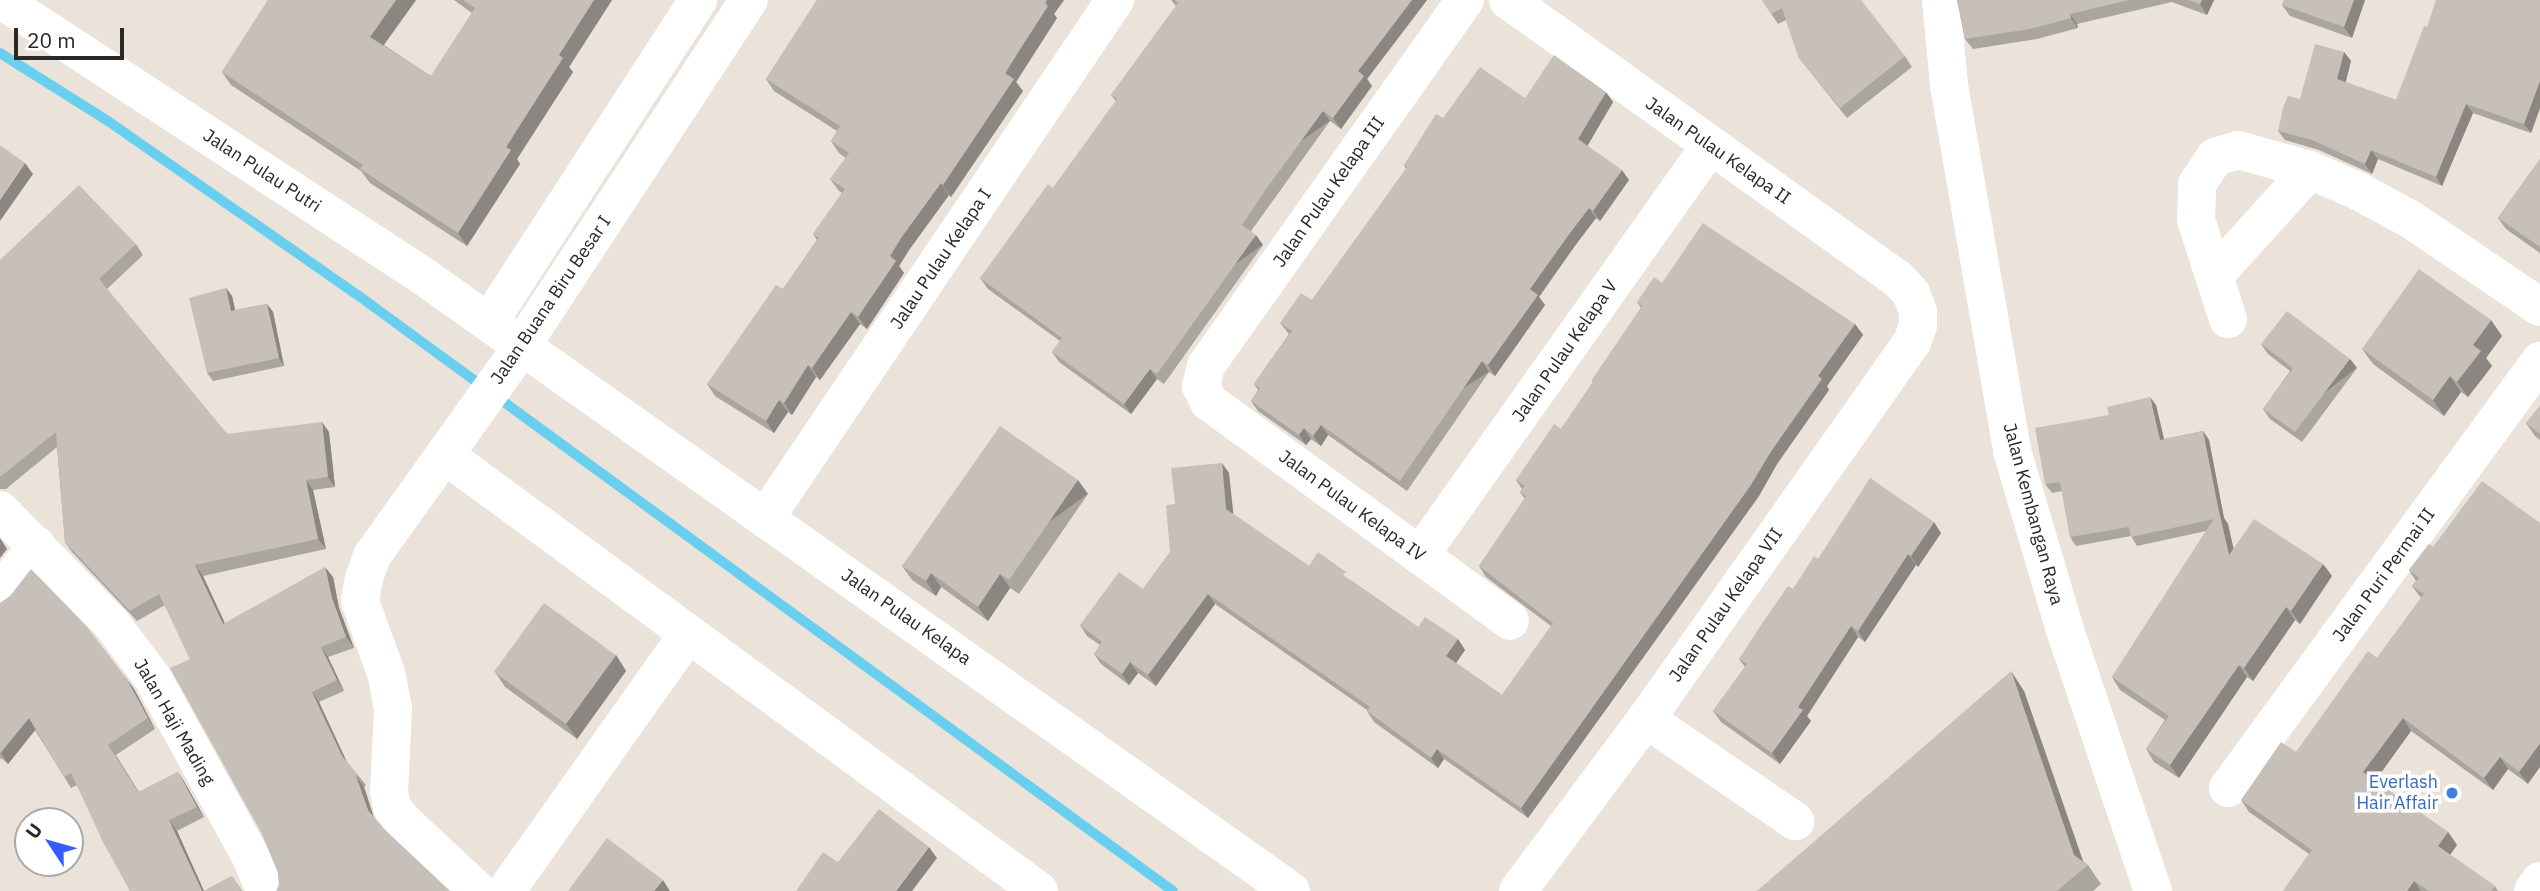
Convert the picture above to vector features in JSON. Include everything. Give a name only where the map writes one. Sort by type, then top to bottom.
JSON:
[{"type":"street","name":"Jalan Pulau Putri","points":[[1,0],[489,322],[516,354]]},
{"type":"street","points":[[489,322],[698,0]]},
{"type":"street","name":"Jalan Buana Biru Besar I","points":[[478,891],[404,822],[392,807],[389,792],[393,708],[386,673],[360,601],[372,556],[516,354],[749,0]]},
{"type":"street","name":"Jalau Pulau Kelapa I","points":[[766,517],[1115,0]]},
{"type":"street","name":"Jalan Pulau Kelapa III","points":[[1201,386],[1206,366],[1465,0]]},
{"type":"street","name":"Jalan Pulau Kelapa II","points":[[1508,0],[1897,278],[1911,293],[1918,310]]},
{"type":"street","name":"Jalan Kembangan Raya","points":[[1941,0],[1949,85],[2012,451],[2064,627],[2153,891]]},
{"type":"street","name":"Jalan Pulau Kelapa V","points":[[1420,555],[1710,146]]},
{"type":"street","points":[[2228,319],[2196,220],[2197,184],[2215,157],[2238,150],[2311,170],[2410,219],[2540,307]]},
{"type":"street","points":[[2214,276],[2311,170]]},
{"type":"street","name":"Jalan Pulau Kelapa VII","points":[[1518,891],[1646,719],[1912,342],[1919,325],[1918,310]]},
{"type":"street","name":"Jalan Pulau Kelapa","points":[[516,354],[766,517],[1290,891]]},
{"type":"street","name":"Jalan Puri Permai II","points":[[2228,789],[2540,361]]},
{"type":"street","name":"Jalan Pulau Kelapa IV","points":[[1201,386],[1209,402],[1510,621]]},
{"type":"street","points":[[451,446],[688,634],[1039,891]]},
{"type":"street","name":"Jalan Haji Mading","points":[[0,510],[111,623],[152,677],[250,855],[265,891]]},
{"type":"street","points":[[0,593],[37,546]]},
{"type":"street","points":[[506,891],[688,634]]},
{"type":"street","points":[[1646,719],[1795,821]]},
{"type":"street","points":[[2532,891],[2540,881]]},
{"type":"building","points":[[268,0],[396,0],[370,37],[431,76],[475,8],[463,0],[594,0],[559,55],[563,58],[506,147],[511,150],[458,233],[360,169],[363,165],[222,72]]},
{"type":"building","points":[[817,0],[1047,0],[1045,3],[1048,6],[1005,73],[1014,79],[943,185],[941,183],[901,238],[890,256],[896,261],[858,317],[851,312],[812,368],[808,365],[784,403],[779,400],[766,421],[707,384],[776,285],[783,289],[819,238],[813,234],[845,189],[830,179],[849,153],[831,141],[840,126],[766,79]]},
{"type":"building","points":[[1175,0],[1412,0],[1358,71],[1364,76],[1333,118],[1323,111],[1264,192],[1242,225],[1256,235],[1157,374],[1150,369],[1124,404],[1052,352],[1062,338],[980,278],[1048,184],[1053,188],[1117,99],[1111,95],[1178,3]]},
{"type":"building","points":[[1762,0],[1861,0],[1905,56],[1840,108],[1799,58],[1782,8],[1771,14]]},
{"type":"building","points":[[1957,0],[2129,0],[2070,14],[2071,18],[2030,29],[1965,39]]},
{"type":"building","points":[[2284,0],[2354,0],[2344,27],[2282,5]]},
{"type":"building","points":[[2436,0],[2540,0],[2540,81],[2524,124],[2466,104],[2436,177],[2371,150],[2365,164],[2312,140],[2278,131],[2288,96],[2300,99],[2315,44],[2344,52],[2337,79],[2396,100]]},
{"type":"building","points":[[1554,55],[1606,92],[1578,139],[1622,170],[1593,211],[1589,208],[1567,237],[1530,289],[1538,295],[1488,365],[1482,361],[1400,481],[1321,425],[1313,436],[1304,428],[1299,435],[1251,401],[1260,388],[1254,384],[1292,331],[1280,323],[1301,293],[1312,300],[1407,167],[1404,165],[1436,114],[1443,118],[1480,67],[1525,98]]},
{"type":"building","points":[[0,145],[25,163],[0,200]]},
{"type":"building","points":[[2540,159],[2540,247],[2498,218]]},
{"type":"building","points":[[79,185],[136,244],[99,279],[227,434],[322,422],[328,477],[306,480],[318,539],[195,565],[223,624],[325,567],[332,598],[346,637],[321,647],[337,680],[312,692],[342,756],[358,775],[356,776],[368,810],[382,827],[450,891],[276,891],[279,884],[278,872],[262,834],[170,668],[190,659],[159,594],[130,611],[65,542],[56,432],[0,477],[0,260]]},
{"type":"building","points":[[1703,223],[1855,324],[1818,376],[1822,379],[1751,485],[1521,808],[1437,749],[1431,758],[1367,711],[1370,707],[1208,594],[1148,675],[1130,662],[1122,674],[1094,654],[1102,642],[1080,625],[1119,572],[1143,589],[1170,552],[1166,505],[1175,504],[1171,468],[1222,463],[1226,509],[1309,566],[1318,552],[1346,572],[1343,575],[1418,627],[1425,617],[1458,639],[1446,656],[1502,695],[1553,623],[1479,566],[1526,496],[1520,492],[1525,486],[1516,480],[1554,424],[1561,429],[1594,381],[1592,380],[1642,306],[1637,302],[1654,277],[1662,283]]},
{"type":"building","points":[[2419,269],[2491,320],[2473,345],[2481,351],[2457,382],[2450,376],[2433,400],[2362,349]]},
{"type":"building","points":[[226,288],[231,311],[267,304],[279,358],[207,373],[189,298]]},
{"type":"building","points":[[2287,311],[2350,359],[2295,432],[2263,409],[2293,368],[2261,344]]},
{"type":"building","points":[[2150,397],[2160,440],[2203,431],[2219,512],[2214,519],[2131,537],[2129,527],[2070,537],[2060,482],[2045,484],[2035,428],[2109,415],[2107,407]]},
{"type":"building","points":[[2540,406],[2540,434],[2526,423]]},
{"type":"building","points":[[1000,426],[1078,480],[1009,580],[1000,574],[978,607],[931,573],[926,581],[902,566]]},
{"type":"building","points":[[1870,478],[1934,522],[1911,556],[1908,554],[1858,631],[1851,626],[1798,707],[1803,710],[1772,753],[1713,711],[1747,664],[1739,659],[1763,622],[1788,586],[1793,589],[1814,556],[1818,559]]},
{"type":"building","points":[[2482,481],[2540,523],[2540,743],[2519,772],[2500,757],[2484,778],[2403,718],[2363,772],[2448,832],[2438,846],[2495,886],[2491,891],[2429,891],[2414,881],[2407,891],[2283,891],[2312,850],[2241,800],[2281,742],[2296,752],[2368,651],[2377,658],[2424,594],[2412,586],[2419,578],[2409,570],[2429,544],[2433,547]]},
{"type":"building","points":[[2219,511],[2229,555],[2254,519],[2323,564],[2291,611],[2286,607],[2244,668],[2239,665],[2170,765],[2146,749],[2169,716],[2112,677]]},
{"type":"building","points":[[31,569],[87,627],[126,678],[148,718],[108,745],[138,792],[178,772],[197,807],[169,820],[202,891],[130,891],[104,844],[71,773],[64,777],[29,718],[0,753],[0,603],[10,596]]},
{"type":"building","points":[[544,603],[616,655],[566,724],[494,672]]},
{"type":"building","points":[[2011,671],[2074,855],[2088,865],[2057,891],[1757,891]]},
{"type":"building","points":[[879,809],[929,847],[896,891],[796,891],[823,852],[838,862]]},
{"type":"building","points":[[607,838],[663,880],[654,891],[568,891]]},
{"type":"building","points":[[232,876],[241,891],[204,891]]},
{"type":"waterway","points":[[0,53],[108,121],[359,296],[1173,891]]},
{"type":"place","name":"Everlash Hair Affair","points":[[2452,793]]}]
